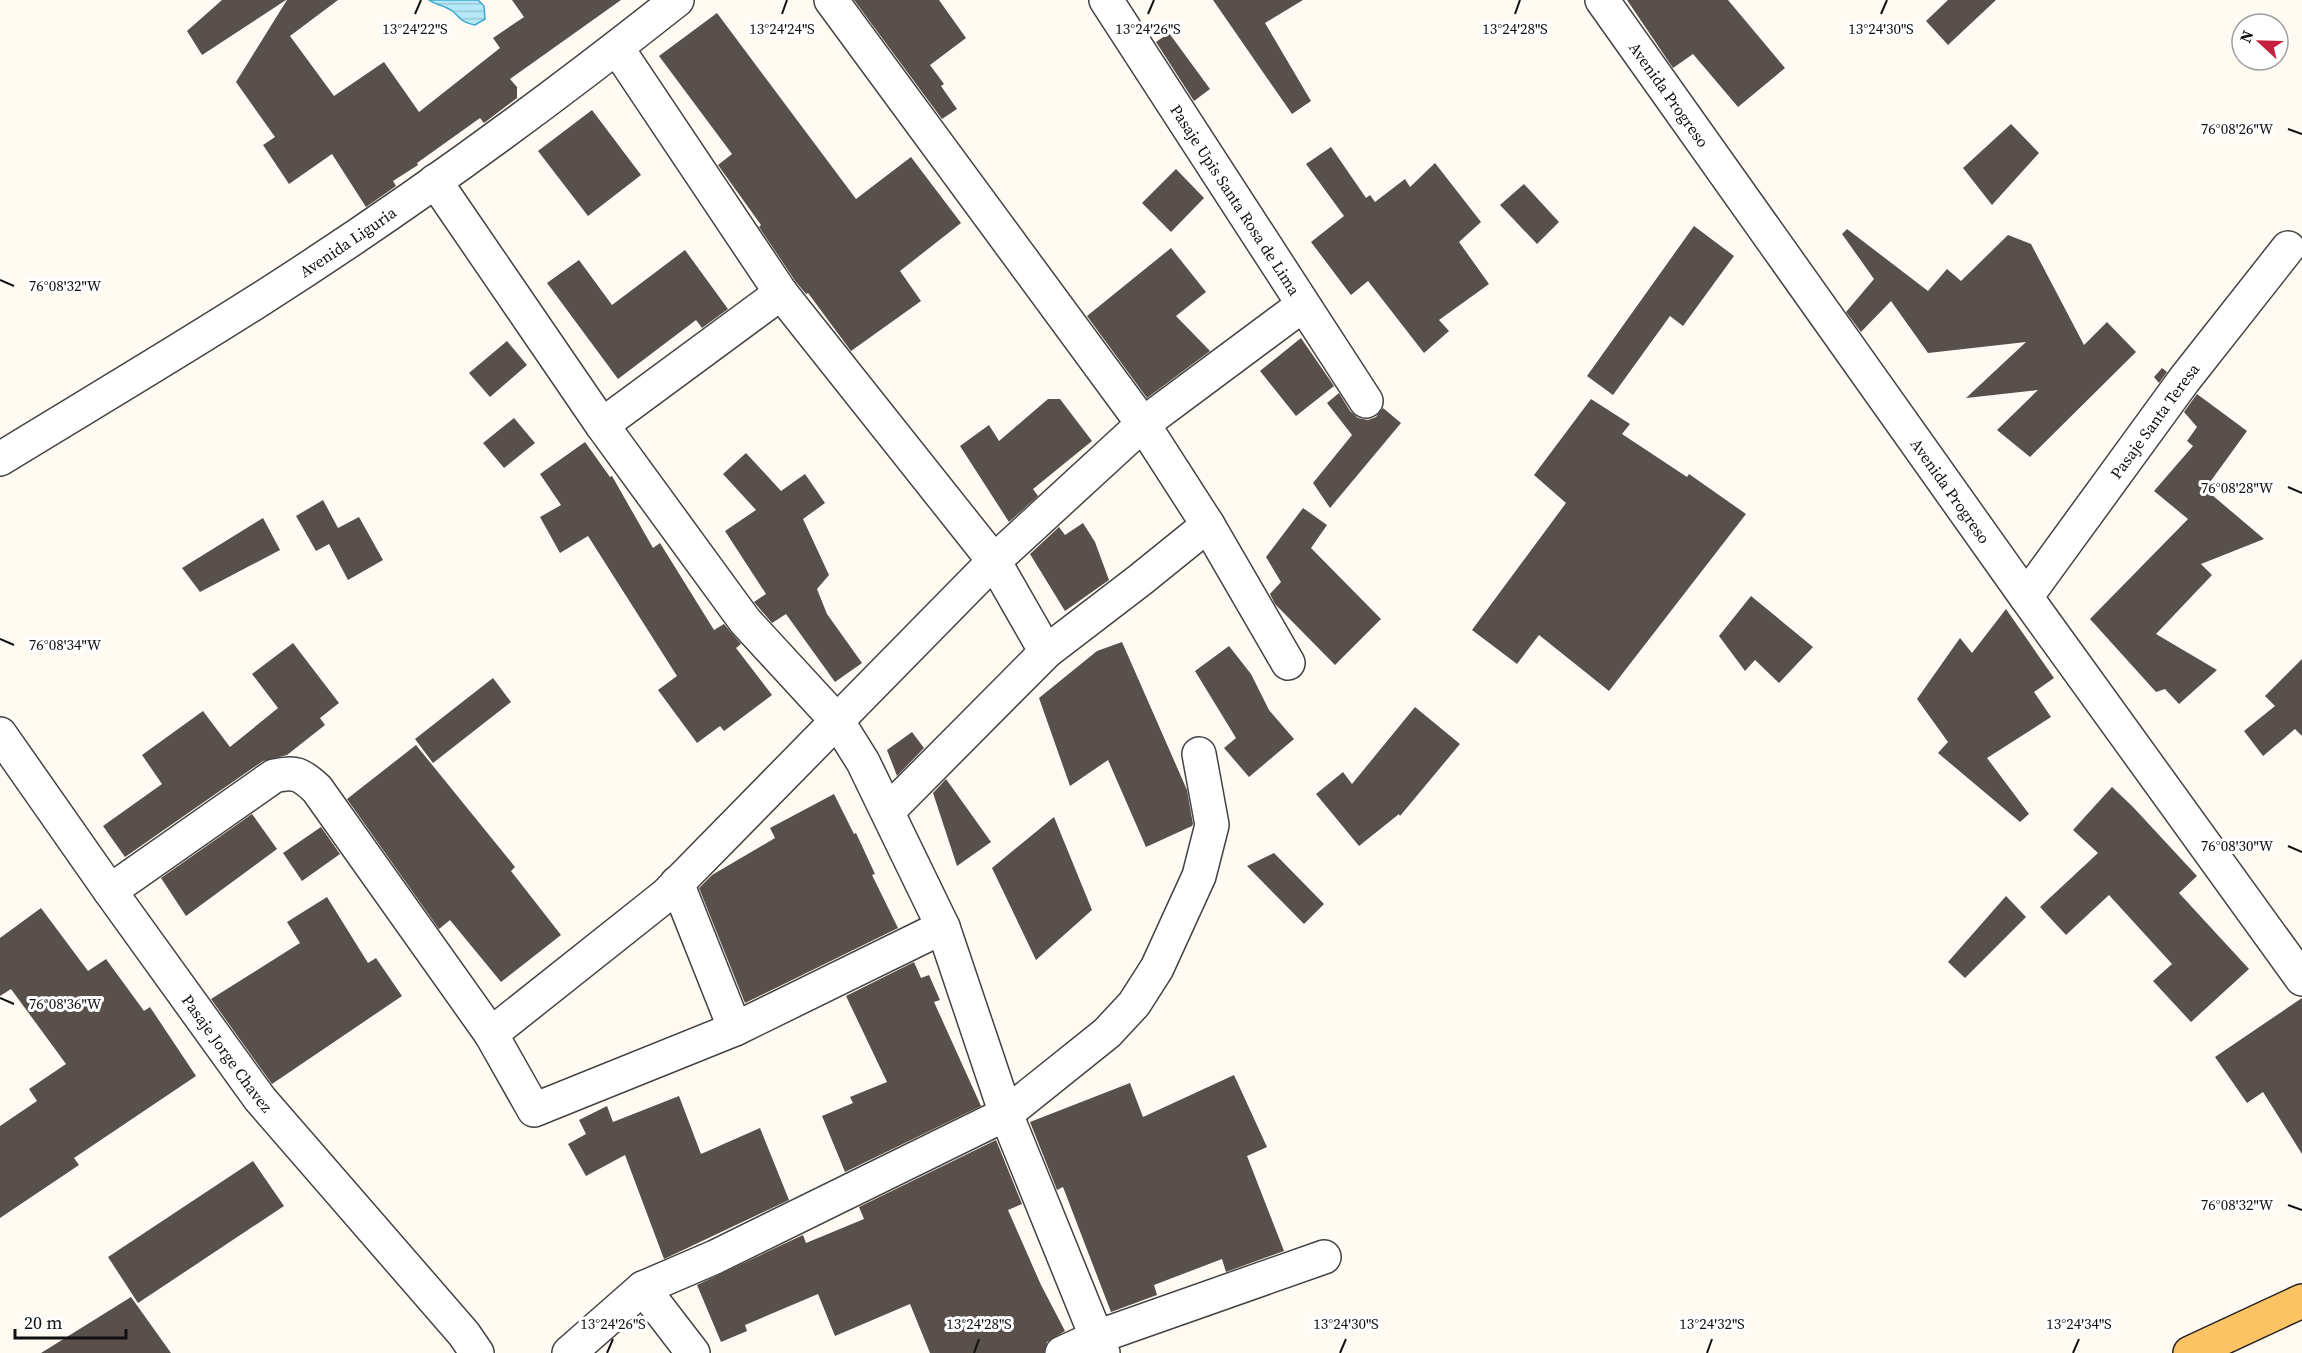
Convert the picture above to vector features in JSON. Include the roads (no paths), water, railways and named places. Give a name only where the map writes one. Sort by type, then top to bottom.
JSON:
[{"type":"main road","points":[[2207,1349],[2302,1301]]},
{"type":"street","name":"Avenida Liguria","points":[[0,459],[257,301],[435,181],[617,48],[676,0]]},
{"type":"street","points":[[831,0],[1143,424],[1208,525],[1288,663]]},
{"type":"street","name":"Pasaje Upis Santa Rosa de Lima","points":[[1106,0],[1366,401]]},
{"type":"street","name":"Avenida Progreso","points":[[1602,0],[2026,597],[2302,979]]},
{"type":"street","points":[[617,48],[781,293],[994,561],[1046,652]]},
{"type":"street","points":[[435,181],[602,425],[745,621],[838,722],[863,762],[943,927],[1006,1114],[1100,1345]]},
{"type":"street","name":"Pasaje Santa Teresa","points":[[2026,597],[2184,380],[2288,248]]},
{"type":"street","points":[[602,425],[781,293]]},
{"type":"street","points":[[491,1034],[678,883],[994,561],[1143,424],[1303,306]]},
{"type":"street","points":[[888,811],[1046,652],[1208,525]]},
{"type":"street","name":"Pasaje Jorge Chavez","points":[[0,734],[110,891],[261,1099],[464,1334],[477,1353]]},
{"type":"street","points":[[569,1353],[643,1288],[715,1257],[1006,1114],[1107,1033],[1134,1004],[1156,968],[1199,876],[1212,825],[1199,754]]},
{"type":"street","points":[[110,891],[274,776],[290,772],[305,777],[317,789],[491,1034],[534,1110],[735,1029],[943,927]]},
{"type":"street","points":[[678,883],[735,1029]]},
{"type":"street","points":[[1062,1353],[1100,1345],[1324,1257]]},
{"type":"street","points":[[643,1288],[693,1353]]},
{"type":"water","points":[[429,0],[478,0],[484,6],[485,19],[475,25],[469,23],[451,10]]}]
